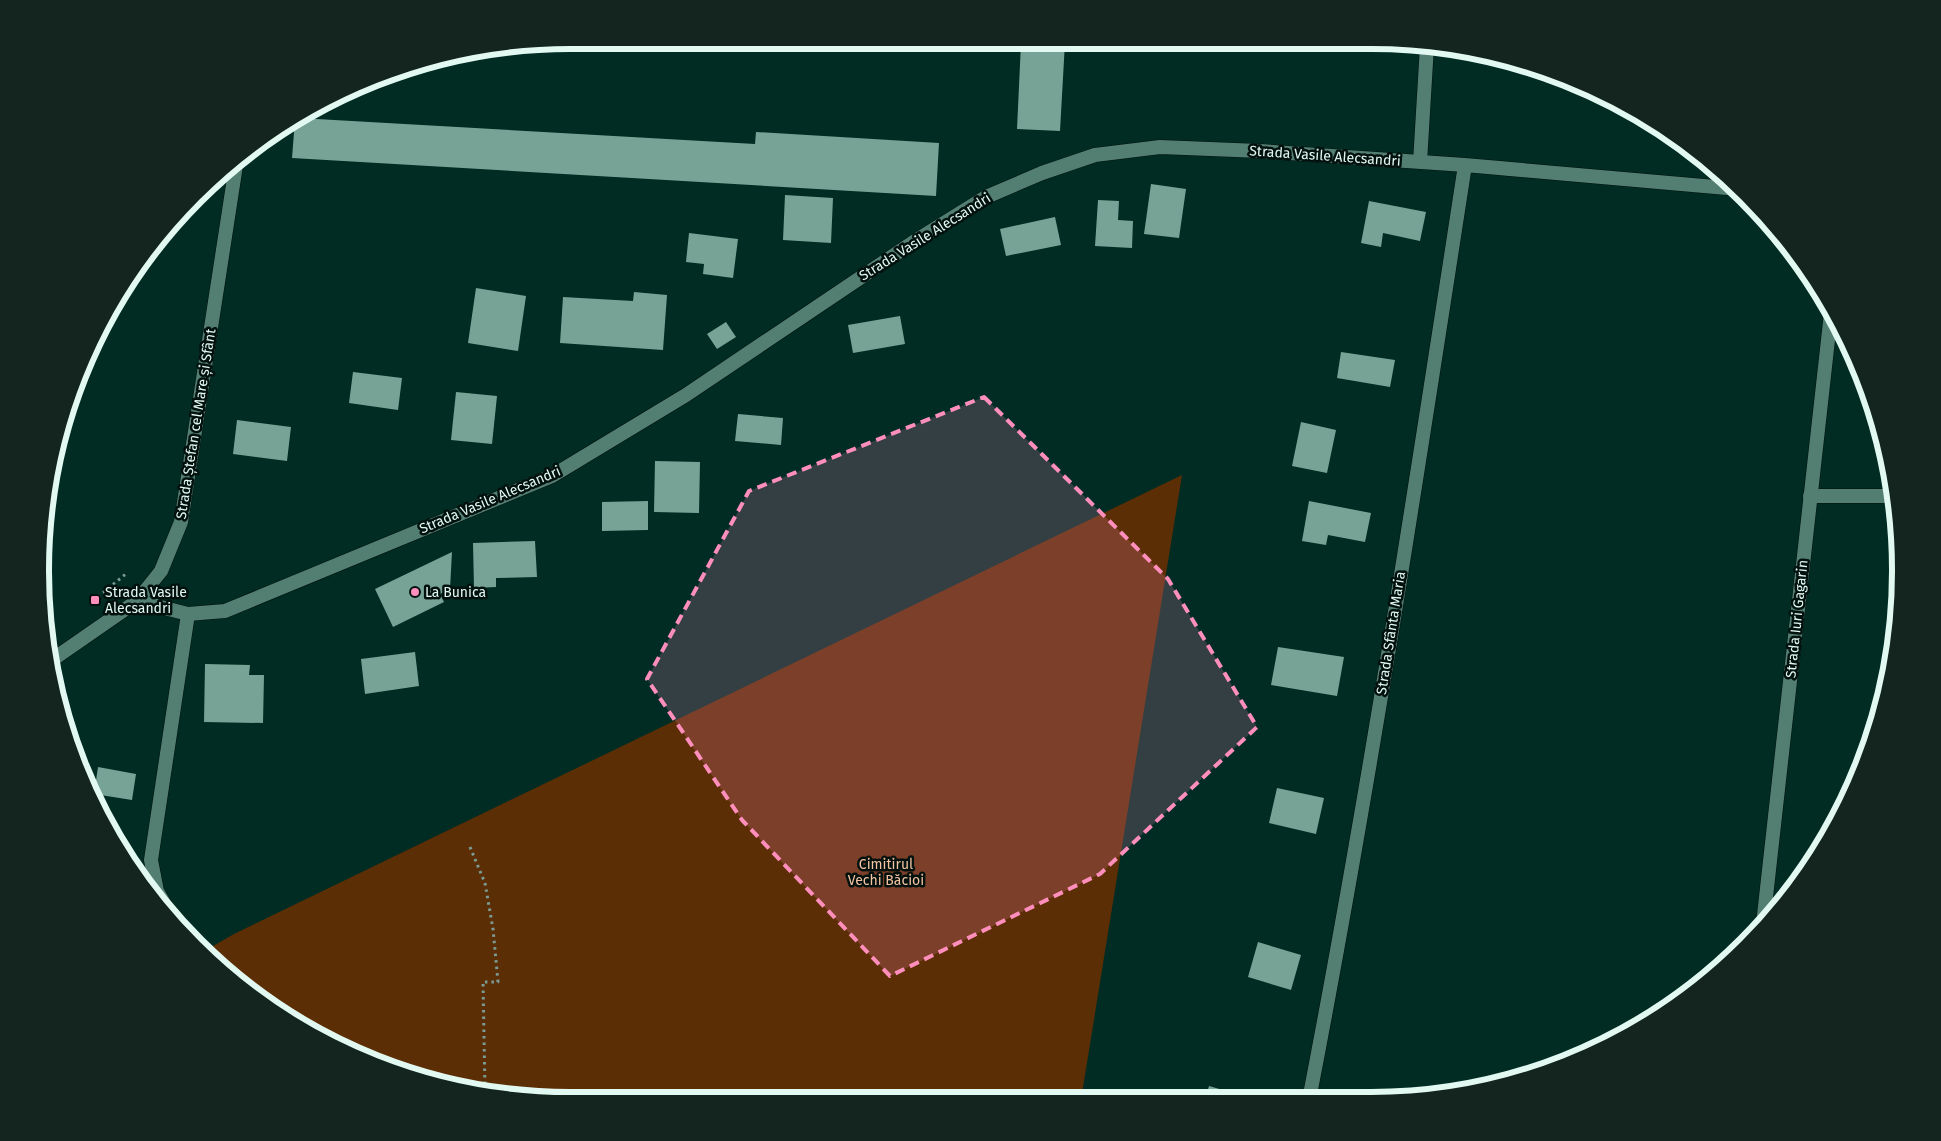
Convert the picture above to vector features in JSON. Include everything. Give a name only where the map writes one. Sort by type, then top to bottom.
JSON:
[{"type":"street","points":[[1420,162],[1428,52]]},
{"type":"street","name":"Strada Vasile Alecsandri","points":[[137,601],[188,614],[225,611],[552,476],[686,395],[912,243],[986,197],[1042,172],[1094,155],[1160,148],[1260,151],[1464,165],[1725,188]]},
{"type":"street","name":"Strada Sfânta Maria","points":[[1311,1092],[1327,1008],[1381,694],[1464,165]]},
{"type":"street","name":"Strada Ștefan cel Mare și Sfânt","points":[[56,657],[137,601],[161,572],[181,522],[235,171]]},
{"type":"street","name":"Strada Iuri Gagarin","points":[[1764,914],[1830,326]]},
{"type":"street","points":[[1810,496],[1887,496]]},
{"type":"street","points":[[156,887],[151,860],[188,614]]},
{"type":"path","points":[[91,603],[128,573]]},
{"type":"path","points":[[470,847],[485,883],[493,928],[498,982],[483,982],[485,1085]]},
{"type":"highlighted area","points":[[984,397],[1168,579],[1257,727],[1100,874],[890,976],[742,820],[647,679],[749,491]]},
{"type":"green space","name":"Cimitirul Vechi Băcioi","points":[[1182,475],[1082,1092],[570,1092],[502,1088],[469,1082],[403,1065],[371,1053],[310,1022],[281,1004],[226,963],[210,947],[234,934]]},
{"type":"building","points":[[1021,49],[1065,49],[1060,131],[1017,129]]},
{"type":"building","points":[[311,119],[755,144],[756,132],[939,143],[936,196],[292,158],[294,129]]},
{"type":"building","points":[[1151,184],[1186,189],[1179,238],[1144,234]]},
{"type":"building","points":[[785,195],[833,198],[831,243],[783,240]]},
{"type":"building","points":[[1098,200],[1119,201],[1118,220],[1133,221],[1132,248],[1095,246]]},
{"type":"building","points":[[1369,201],[1426,212],[1420,241],[1383,233],[1381,247],[1361,243]]},
{"type":"building","points":[[1055,217],[1061,245],[1006,256],[1000,229]]},
{"type":"building","points":[[689,233],[738,239],[733,278],[703,274],[704,264],[686,262]]},
{"type":"building","points":[[476,288],[526,296],[518,351],[468,343]]},
{"type":"building","points":[[634,292],[667,295],[663,350],[560,343],[563,297],[633,301]]},
{"type":"building","points":[[900,316],[905,344],[853,353],[848,325]]},
{"type":"building","points":[[726,322],[736,337],[717,349],[707,334]]},
{"type":"building","points":[[1341,352],[1395,360],[1390,387],[1337,378]]},
{"type":"building","points":[[353,372],[402,378],[398,410],[349,403]]},
{"type":"building","points":[[456,392],[497,396],[492,444],[451,440]]},
{"type":"building","points":[[738,414],[783,418],[781,445],[735,441]]},
{"type":"building","points":[[237,420],[291,427],[287,461],[233,454]]},
{"type":"building","points":[[1301,422],[1336,430],[1327,473],[1292,466]]},
{"type":"building","points":[[655,461],[700,462],[699,513],[654,512]]},
{"type":"building","points":[[648,501],[648,530],[602,531],[602,502]]},
{"type":"building","points":[[1309,501],[1371,513],[1365,542],[1328,535],[1326,545],[1302,541]]},
{"type":"building","points":[[535,541],[537,577],[496,578],[496,587],[474,588],[473,543]]},
{"type":"building","points":[[452,552],[450,589],[440,594],[444,602],[393,627],[375,589]]},
{"type":"building","points":[[1278,647],[1344,657],[1337,696],[1271,685]]},
{"type":"building","points":[[415,652],[419,686],[365,694],[361,659]]},
{"type":"building","points":[[205,664],[250,665],[249,675],[264,675],[263,723],[204,722]]},
{"type":"building","points":[[98,767],[136,774],[132,800],[100,795],[95,785]]},
{"type":"building","points":[[1277,788],[1324,798],[1316,834],[1269,823]]},
{"type":"building","points":[[1258,942],[1301,955],[1291,990],[1248,977]]},
{"type":"building","points":[[1209,1086],[1230,1092],[1207,1092]]},
{"type":"place","name":"La Bunica","points":[[415,592]]},
{"type":"place","name":"Strada Vasile Alecsandri","points":[[95,600]]}]
